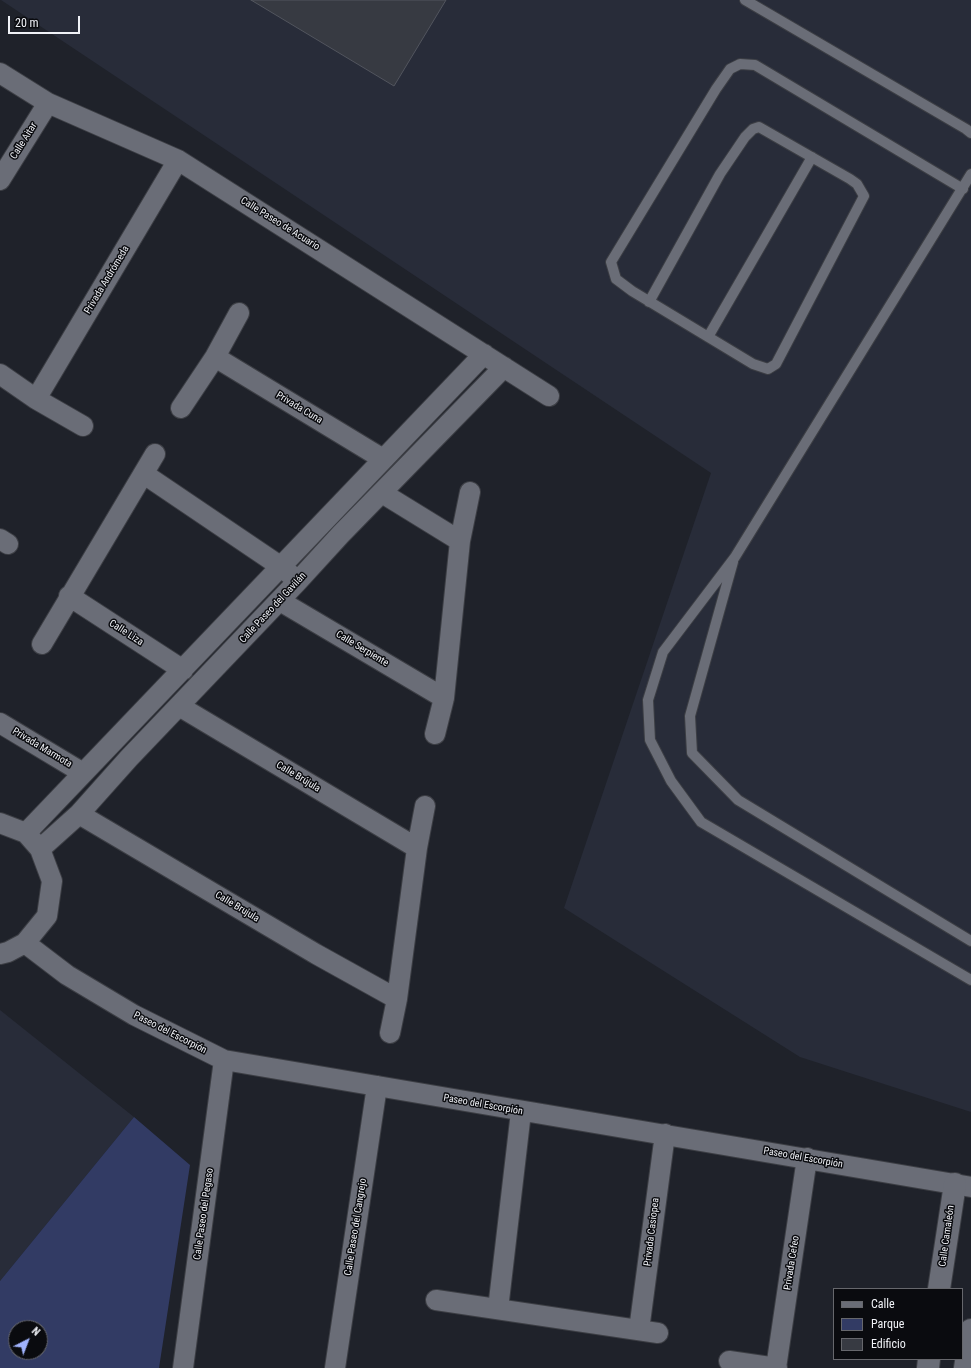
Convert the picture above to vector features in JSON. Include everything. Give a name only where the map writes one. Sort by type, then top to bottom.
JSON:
[{"type":"street","name":"Calle Paseo de Acuario","points":[[0,73],[48,102],[178,160],[549,396]]},
{"type":"street","name":"Calle Aitar","points":[[0,180],[48,102]]},
{"type":"street","name":"Privada Andrómeda","points":[[36,399],[178,160]]},
{"type":"street","points":[[181,408],[214,357],[239,313]]},
{"type":"street","points":[[26,833],[484,354]]},
{"type":"street","name":"Privada Cuna","points":[[214,357],[382,459]]},
{"type":"street","name":"Calle Paseo del Gavilán","points":[[40,849],[79,814],[179,706],[280,601],[341,534],[504,367]]},
{"type":"street","points":[[0,374],[36,399],[83,426]]},
{"type":"street","points":[[42,644],[69,596],[155,454]]},
{"type":"street","points":[[144,474],[280,566],[298,581]]},
{"type":"street","points":[[435,734],[444,698],[460,540],[470,492]]},
{"type":"street","points":[[382,493],[460,540]]},
{"type":"street","name":"Calle Liza","points":[[69,596],[183,670]]},
{"type":"street","name":"Calle Serpiente","points":[[280,601],[444,698]]},
{"type":"street","name":"Calle Brújula","points":[[179,706],[417,848]]},
{"type":"street","name":"Privada Marmota","points":[[0,724],[83,773]]},
{"type":"street","points":[[390,1032],[397,999],[417,848],[425,806]]},
{"type":"street","name":"Calle Brujula","points":[[79,814],[316,954],[397,999]]},
{"type":"street","points":[[0,823],[26,833],[40,849],[52,881],[47,916],[25,943],[8,952],[0,954]]},
{"type":"street","name":"Paseo del Escorpión","points":[[25,943],[67,976],[127,1011],[224,1060],[521,1112],[808,1158],[963,1186]]},
{"type":"street","name":"Calle Paseo del Pegaso","points":[[183,1368],[224,1060]]},
{"type":"street","name":"Calle Paseo del Cangrejo","points":[[335,1368],[377,1086]]},
{"type":"street","points":[[436,1300],[498,1309],[521,1112]]},
{"type":"street","name":"Privada Casiopea","points":[[498,1309],[648,1332],[665,1134]]},
{"type":"street","name":"Privada Cefeo","points":[[777,1368],[808,1158]]},
{"type":"street","name":"Calle Camaleón","points":[[940,1288],[963,1186]]},
{"type":"street","points":[[965,1368],[971,1330]]},
{"type":"street","points":[[729,1361],[777,1368]]},
{"type":"lane","points":[[745,0],[959,124],[971,133]]},
{"type":"lane","points":[[649,302],[720,174],[749,132],[759,127],[857,184],[864,196],[776,364],[768,369],[760,368],[649,302],[616,279],[611,262],[716,89],[730,69],[740,64],[755,65],[963,189]]},
{"type":"lane","points":[[708,337],[812,157]]},
{"type":"lane","points":[[971,174],[735,556],[663,652],[648,700],[650,740],[671,781],[701,822],[971,980]]},
{"type":"lane","points":[[735,556],[690,716],[692,753],[738,800],[971,941]]},
{"type":"shaded area","points":[[1,0],[971,0],[971,1112],[800,1057],[564,908],[711,473]]},
{"type":"shaded area","points":[[0,1010],[134,1117],[0,1281]]},
{"type":"green space","points":[[134,1117],[190,1165],[159,1368],[0,1368],[0,1281]]},
{"type":"building","points":[[251,0],[446,0],[394,86]]}]
